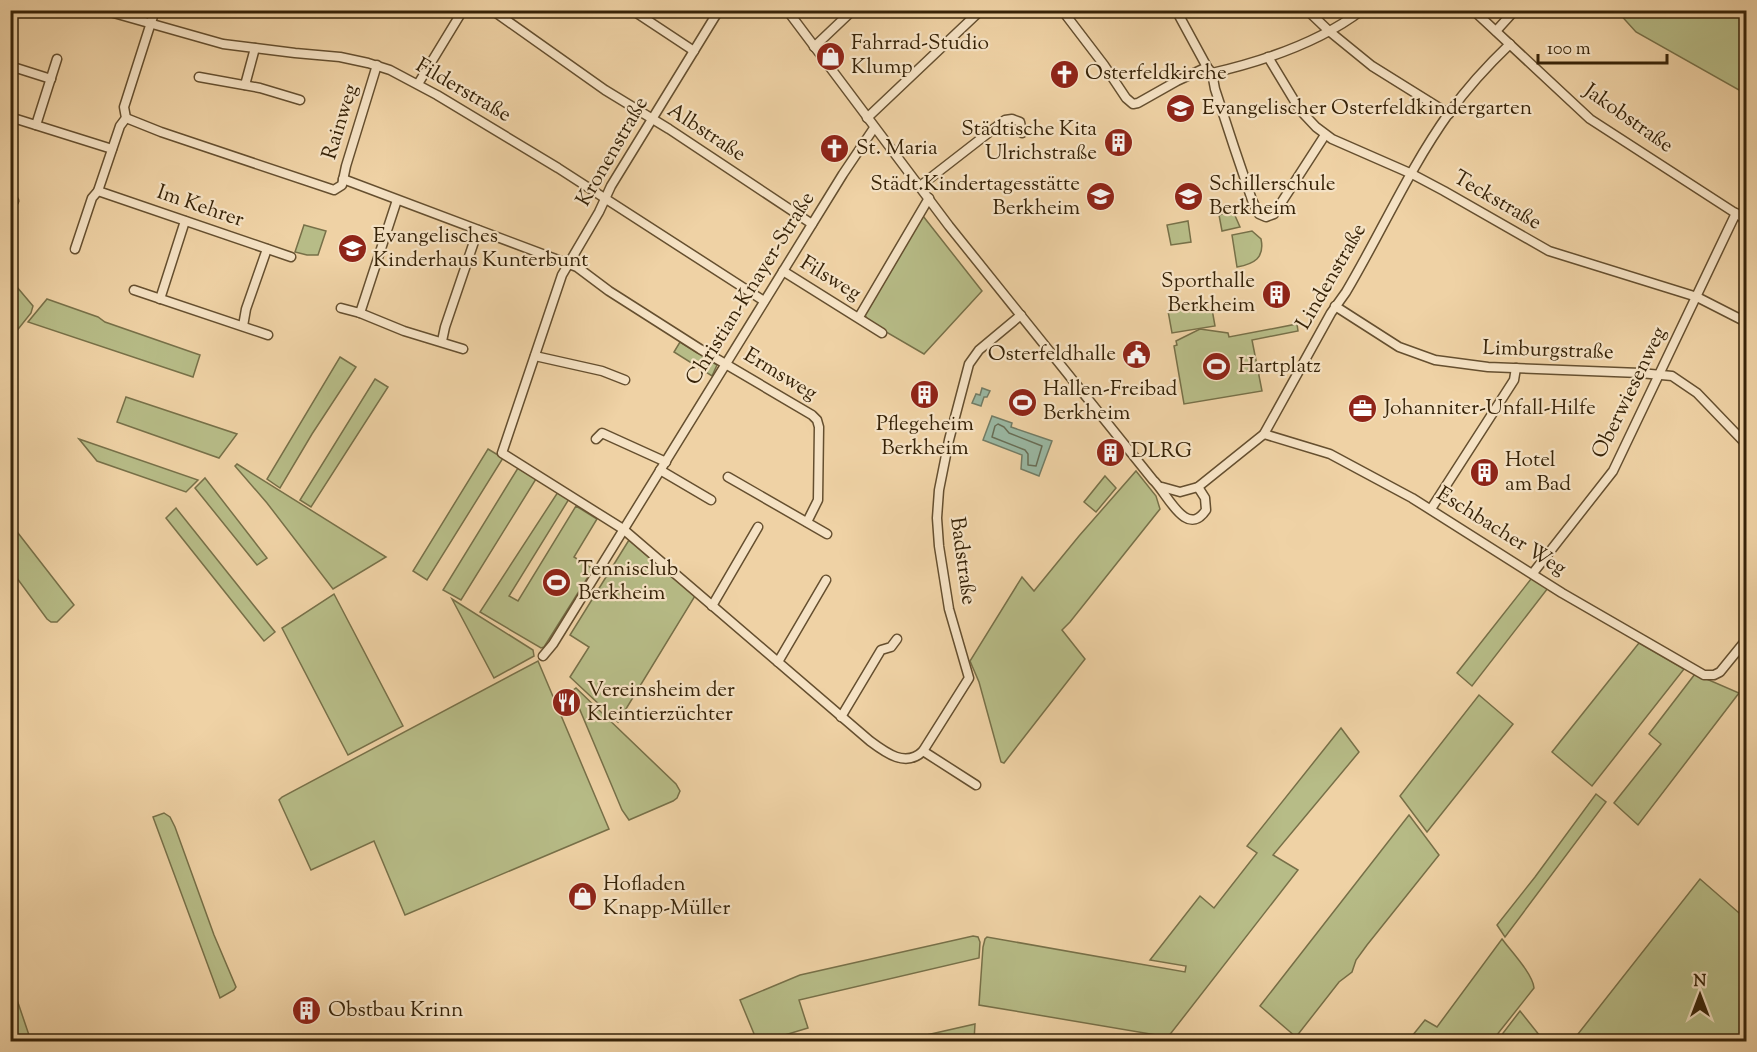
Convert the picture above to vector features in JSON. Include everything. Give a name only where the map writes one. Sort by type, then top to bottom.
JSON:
[{"type":"street","name":"Filderstraße","points":[[103,10],[223,44],[340,57],[377,65],[418,84],[606,198],[765,302]]},
{"type":"street","points":[[75,249],[120,126],[126,118],[124,107],[155,10]]},
{"type":"street","points":[[418,84],[463,10]]},
{"type":"street","name":"Albstraße","points":[[492,10],[605,90],[669,129],[812,224]]},
{"type":"street","points":[[632,10],[694,51]]},
{"type":"street","name":"Kronenstraße","points":[[623,529],[502,453],[560,280],[568,263],[599,212],[611,186],[719,10]]},
{"type":"street","points":[[787,10],[874,128],[1153,480],[1161,486],[1180,492],[1198,487],[1205,498],[1206,510],[1202,516],[1192,519],[1185,518],[1177,511],[1161,486]]},
{"type":"street","points":[[814,47],[854,10]]},
{"type":"street","points":[[867,118],[981,10]]},
{"type":"street","points":[[1062,10],[1128,101],[1133,104],[1177,81],[1210,70],[1268,57],[1300,45],[1348,21],[1362,10]]},
{"type":"street","points":[[1176,10],[1210,70],[1252,200],[1256,211],[1261,216],[1271,216],[1276,213],[1325,135]]},
{"type":"street","points":[[1307,10],[1372,66],[1449,114]]},
{"type":"street","name":"Jakobstraße","points":[[1473,10],[1590,119],[1746,220]]},
{"type":"street","points":[[1496,31],[1515,10]]},
{"type":"street","name":"Lindenstraße","points":[[1198,487],[1264,434],[1335,306],[1350,285],[1412,174],[1449,114],[1480,75],[1510,44]]},
{"type":"street","points":[[245,85],[255,48]]},
{"type":"street","name":"Teckstraße","points":[[1268,57],[1300,110],[1325,135],[1412,174],[1549,251],[1713,303],[1746,322]]},
{"type":"street","points":[[36,125],[57,59]]},
{"type":"street","name":"Rainweg","points":[[126,118],[330,190],[338,189],[341,186],[377,65]]},
{"type":"street","points":[[10,66],[51,79]]},
{"type":"street","points":[[199,77],[245,85],[300,100]]},
{"type":"street","points":[[10,117],[112,149]]},
{"type":"street","points":[[920,186],[1005,120],[1012,119],[1020,122],[1022,133]]},
{"type":"street","name":"Christian-Knayer-Straße","points":[[543,656],[553,644],[812,224],[874,128]]},
{"type":"street","points":[[343,179],[580,268],[609,291],[726,364]]},
{"type":"street","name":"Im Kehrer","points":[[98,191],[291,257]]},
{"type":"street","name":"Filsweg","points":[[859,317],[929,198]]},
{"type":"street","points":[[360,313],[397,200]]},
{"type":"street","name":"Oberwiesenweg","points":[[1533,573],[1613,471],[1736,213]]},
{"type":"street","points":[[160,299],[185,221]]},
{"type":"street","points":[[442,341],[478,230]]},
{"type":"street","points":[[243,326],[246,309],[267,249]]},
{"type":"street","name":"Filsweg","points":[[783,271],[882,333]]},
{"type":"street","points":[[134,290],[268,335]]},
{"type":"street","name":"Limburgstraße","points":[[1335,306],[1389,342],[1423,357],[1480,367],[1660,374],[1676,378],[1692,388],[1746,444]]},
{"type":"street","points":[[340,308],[463,349]]},
{"type":"street","name":"Badstraße","points":[[923,752],[969,678],[949,609],[939,546],[938,504],[945,458],[971,359],[1021,315]]},
{"type":"street","points":[[535,356],[598,370],[625,380]]},
{"type":"street","name":"Ermsweg","points":[[726,364],[818,420],[818,500],[807,522]]},
{"type":"street","points":[[1431,509],[1512,383],[1516,368]]},
{"type":"street","points":[[596,439],[602,433],[666,462]]},
{"type":"street","name":"Eschbacher Weg","points":[[1264,434],[1330,454],[1431,509],[1595,612],[1704,675],[1711,676],[1720,672],[1746,640]]},
{"type":"street","points":[[660,470],[711,500]]},
{"type":"street","points":[[728,477],[827,534]]},
{"type":"street","points":[[712,606],[758,527]]},
{"type":"street","points":[[623,529],[875,745],[906,760],[915,758],[923,752],[976,785]]},
{"type":"street","points":[[778,662],[826,580]]},
{"type":"street","points":[[841,717],[881,650],[891,648],[897,639]]},
{"type":"green space","points":[[1617,11],[1746,11],[1746,94],[1636,32]]},
{"type":"green space","points":[[1233,211],[1240,227],[1222,231],[1219,215]]},
{"type":"green space","points":[[923,216],[982,291],[924,354],[869,322],[865,315]]},
{"type":"green space","points":[[1188,221],[1191,242],[1171,245],[1167,225]]},
{"type":"green space","points":[[304,225],[326,231],[318,255],[295,252]]},
{"type":"green space","points":[[1252,231],[1261,239],[1260,255],[1253,262],[1237,267],[1232,235]]},
{"type":"green space","points":[[11,280],[33,306],[31,313],[11,338]]},
{"type":"green space","points":[[47,299],[200,355],[193,377],[28,322]]},
{"type":"green space","points":[[1194,302],[1195,307],[1212,309],[1215,326],[1172,333],[1168,311],[1184,309],[1183,303]]},
{"type":"green space","name":"Hartplatz","points":[[1297,324],[1298,331],[1252,340],[1262,391],[1184,404],[1174,346],[1177,345],[1176,341],[1200,329],[1228,333],[1229,337]]},
{"type":"green space","points":[[680,342],[717,365],[712,376],[674,352]]},
{"type":"green space","points":[[340,357],[356,367],[280,488],[267,479]]},
{"type":"green space","points":[[375,379],[388,387],[311,507],[300,500]]},
{"type":"green space","points":[[126,397],[237,434],[219,458],[117,422]]},
{"type":"green space","points":[[79,439],[198,480],[186,492],[97,461]]},
{"type":"green space","points":[[488,449],[503,458],[427,580],[413,571]]},
{"type":"green space","points":[[237,464],[386,557],[333,589],[267,503],[235,466]]},
{"type":"green space","points":[[518,468],[536,479],[461,600],[443,590]]},
{"type":"green space","points":[[1136,471],[1156,496],[1160,509],[1062,630],[1085,659],[1004,763],[1001,762],[979,682],[970,661],[1022,577],[1034,591]]},
{"type":"green space","points":[[1105,476],[1116,488],[1096,512],[1084,502]]},
{"type":"green space","points":[[205,478],[267,558],[257,565],[195,488]]},
{"type":"green space","name":"Tennisclub Berkheim","points":[[558,492],[569,499],[509,596],[518,601],[576,506],[597,519],[574,557],[593,569],[544,647],[541,648],[480,612]]},
{"type":"green space","points":[[176,508],[275,632],[264,641],[166,518]]},
{"type":"green space","points":[[11,524],[74,605],[57,622],[47,619],[11,570]]},
{"type":"green space","points":[[629,540],[695,596],[618,722],[570,677],[589,647],[570,635]]},
{"type":"green space","points":[[1531,579],[1548,588],[1472,686],[1457,673]]},
{"type":"green space","points":[[334,594],[403,726],[348,755],[282,628]]},
{"type":"green space","points":[[452,599],[533,650],[534,656],[494,678]]},
{"type":"green space","points":[[1639,643],[1684,669],[1592,786],[1552,752]]},
{"type":"green space","points":[[538,661],[609,829],[405,915],[374,841],[311,870],[279,800],[282,797]]},
{"type":"green space","points":[[1695,674],[1739,693],[1638,825],[1614,803],[1661,744],[1649,734]]},
{"type":"green space","points":[[576,688],[676,784],[680,791],[677,798],[629,820],[622,810],[572,691]]},
{"type":"green space","points":[[1479,695],[1513,724],[1427,832],[1400,796]]},
{"type":"green space","points":[[1341,728],[1359,752],[1273,855],[1298,870],[1168,1037],[979,1005],[983,947],[987,937],[1185,972],[1186,966],[1150,960],[1200,896],[1214,908],[1257,853],[1247,846]]},
{"type":"green space","points":[[1596,794],[1606,802],[1505,937],[1497,925]]},
{"type":"green space","points":[[164,813],[170,817],[175,827],[214,935],[236,987],[220,998],[153,817]]},
{"type":"green space","points":[[1409,815],[1439,855],[1367,945],[1356,960],[1352,972],[1339,982],[1296,1037],[1260,1006]]},
{"type":"green space","points":[[1700,879],[1746,919],[1746,1034],[1741,1042],[1584,1041],[1578,1034]]},
{"type":"green space","points":[[973,936],[978,937],[980,942],[979,958],[799,1000],[808,1028],[765,1041],[757,1041],[740,1000],[800,975]]},
{"type":"green space","points":[[1502,939],[1526,969],[1534,988],[1492,1041],[1408,1041],[1425,1020],[1437,1027]]},
{"type":"green space","points":[[11,982],[31,1041],[11,1041]]},
{"type":"green space","points":[[1520,1011],[1544,1041],[1497,1041]]},
{"type":"green space","points":[[975,1024],[974,1041],[900,1041]]},
{"type":"water","points":[[982,388],[990,391],[987,397],[984,397],[981,406],[972,403],[976,394],[980,395]]},
{"type":"water","points":[[992,416],[1012,423],[1011,427],[1052,441],[1039,476],[1021,469],[1022,455],[983,440]]},
{"type":"place","name":"Fahrrad-Studio Klump","points":[[830,56]]},
{"type":"place","name":"Osterfeldkirche","points":[[1064,74]]},
{"type":"place","name":"Evangelischer Osterfeldkindergarten","points":[[1181,109]]},
{"type":"place","name":"Städtische Kita Ulrichstraße","points":[[1118,142]]},
{"type":"place","name":"St. Maria","points":[[835,149]]},
{"type":"place","name":"Städt.Kindertagesstätte Berkheim","points":[[1101,197]]},
{"type":"place","name":"Schillerschule Berkheim","points":[[1188,197]]},
{"type":"place","name":"Evangelisches Kinderhaus Kunterbunt","points":[[352,249]]},
{"type":"place","name":"Sporthalle Berkheim","points":[[1276,294]]},
{"type":"place","name":"Osterfeldhalle","points":[[1137,355]]},
{"type":"place","name":"Hartplatz","points":[[1217,367]]},
{"type":"place","name":"Pflegeheim Berkheim","points":[[925,394]]},
{"type":"place","name":"Hallen-Freibad Berkheim","points":[[1022,402]]},
{"type":"place","name":"Johanniter-Unfall-Hilfe","points":[[1363,409]]},
{"type":"place","name":"DLRG","points":[[1110,452]]},
{"type":"place","name":"Hotel am Bad","points":[[1484,473]]},
{"type":"place","name":"Tennisclub Berkheim","points":[[557,582]]},
{"type":"place","name":"Vereinsheim der Kleintierzüchter","points":[[566,703]]},
{"type":"place","name":"Hofladen Knapp-Müller","points":[[582,897]]},
{"type":"place","name":"Obstbau Krinn","points":[[307,1011]]}]
